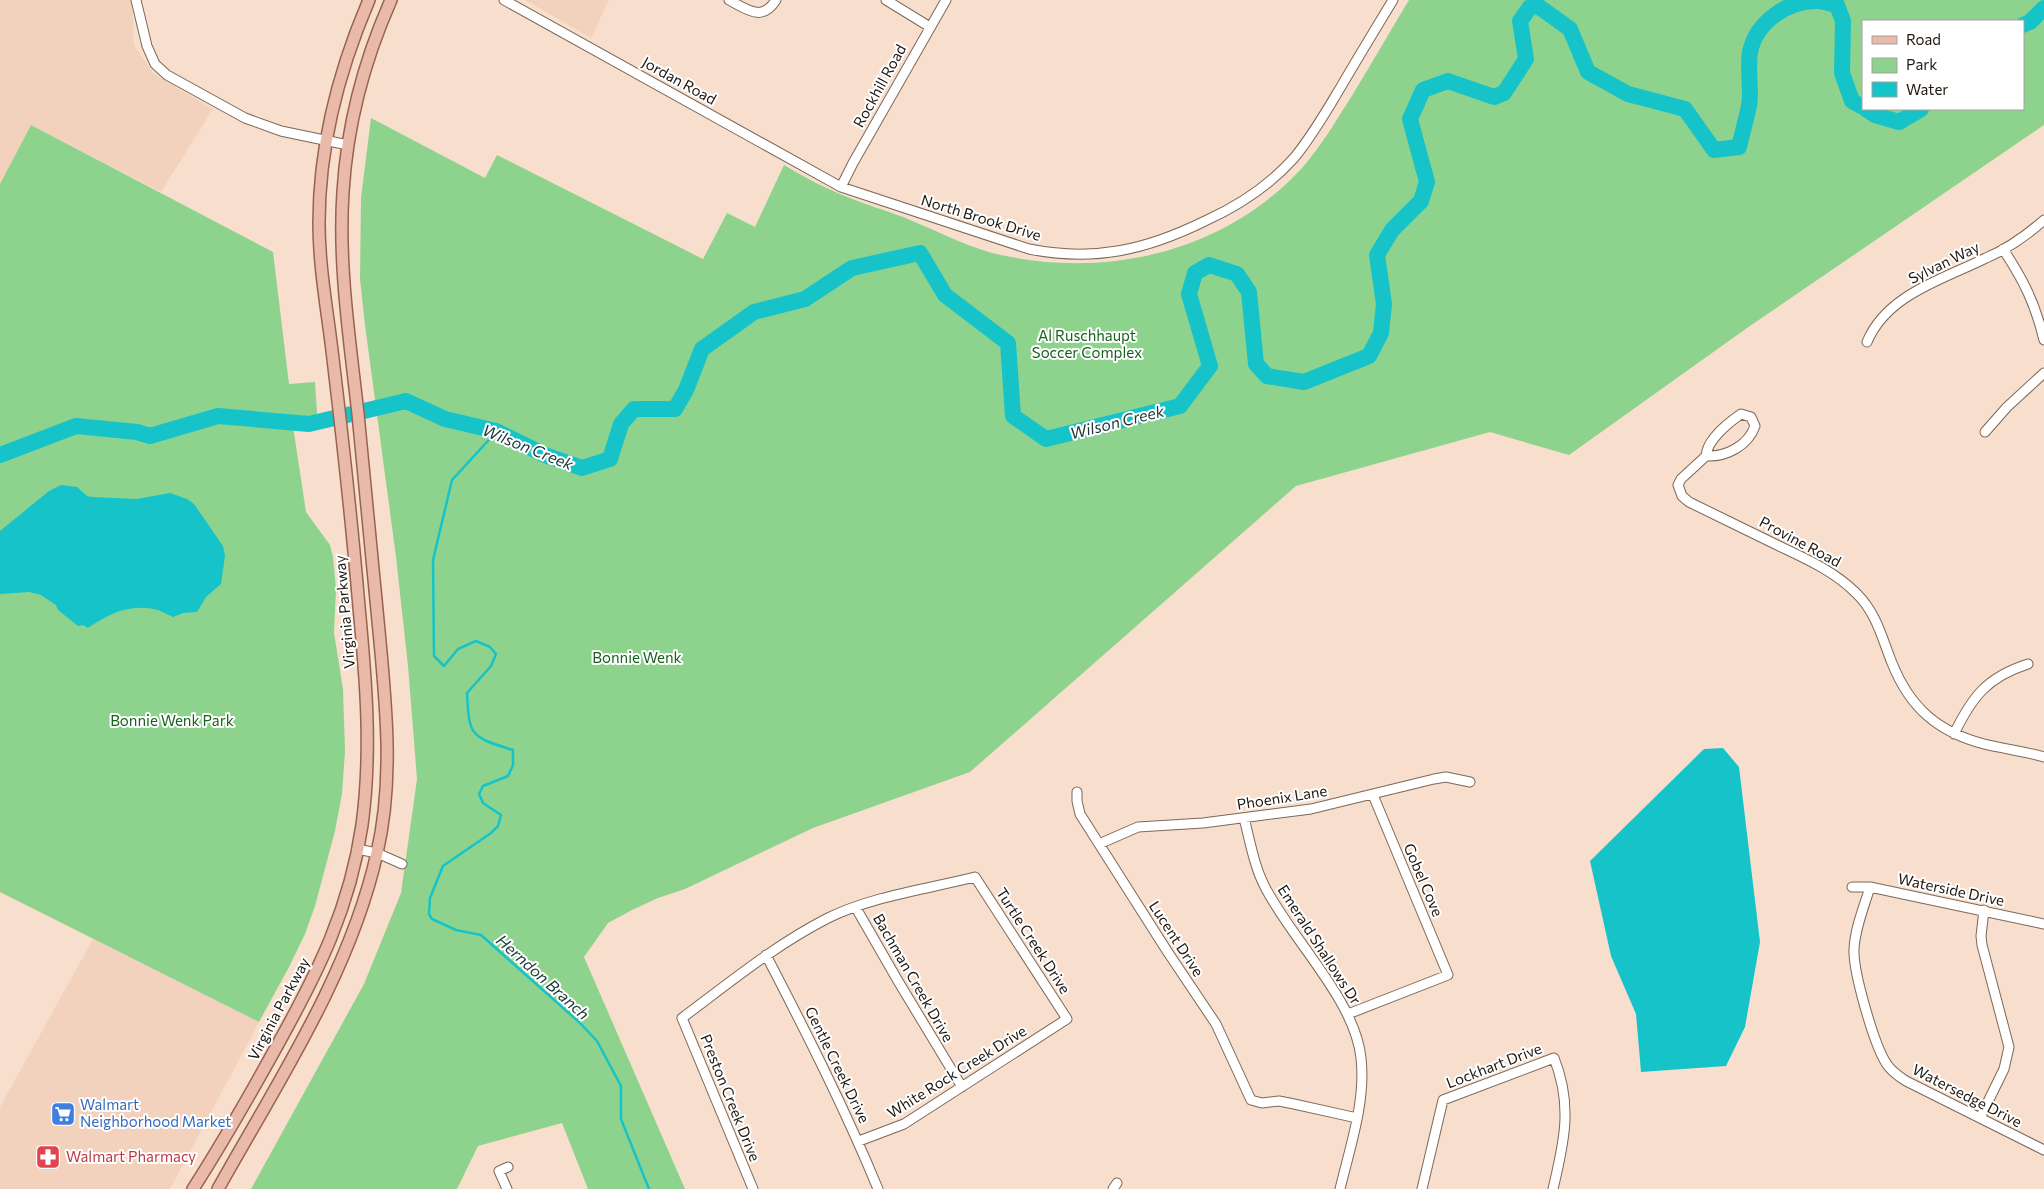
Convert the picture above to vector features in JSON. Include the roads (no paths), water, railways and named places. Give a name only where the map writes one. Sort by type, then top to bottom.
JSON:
[{"type":"main road","name":"Virginia Parkway","points":[[193,1189],[249,1097],[301,1004],[328,949],[342,908],[357,848],[364,802],[368,735],[364,666],[349,494],[322,272],[319,222],[322,176],[327,141],[340,83],[352,43],[369,0]]},
{"type":"main road","points":[[218,1189],[337,971],[358,917],[377,853],[385,788],[387,723],[366,493],[348,331],[342,225],[343,191],[348,145],[360,85],[376,35],[391,0]]},
{"type":"main road","points":[[280,1040],[296,1049]]},
{"type":"street","points":[[136,0],[147,46],[155,64],[167,75],[245,118],[281,131],[348,145]]},
{"type":"street","name":"Jordan Road","points":[[504,0],[841,187]]},
{"type":"street","points":[[730,0],[746,9],[760,13],[772,8],[776,0]]},
{"type":"street","points":[[886,0],[930,27]]},
{"type":"street","name":"Rockhill Road","points":[[841,187],[946,0]]},
{"type":"street","name":"North Brook Drive","points":[[841,187],[1029,249],[1053,254],[1081,255],[1146,246],[1175,236],[1221,214],[1247,199],[1277,174],[1313,134],[1393,0]]},
{"type":"street","name":"Sylvan Way","points":[[1867,342],[1874,326],[1914,292],[1933,281],[2004,249],[2044,220]]},
{"type":"street","points":[[2004,249],[2022,277],[2032,298],[2044,340]]},
{"type":"street","points":[[1985,432],[2007,407],[2044,373]]},
{"type":"street","points":[[1741,414],[1751,417],[1755,426],[1753,432],[1739,447],[1724,454],[1706,456],[1710,445],[1735,418],[1741,414]]},
{"type":"street","name":"Provine Road","points":[[1706,456],[1681,478],[1679,490],[1682,496],[1690,502],[1816,563],[1847,585],[1870,610],[1886,644],[1897,677],[1913,703],[1935,723],[1954,734],[1986,745],[2044,757]]},
{"type":"street","points":[[1954,734],[1968,706],[1987,684],[2001,674],[2028,664]]},
{"type":"street","name":"Phoenix Lane","points":[[1099,844],[1138,827],[1203,823],[1311,809],[1434,779],[1446,778],[1470,782]]},
{"type":"street","name":"Lucent Drive","points":[[1077,792],[1080,814],[1166,951],[1216,1024],[1249,1097],[1255,1102],[1287,1102],[1357,1118]]},
{"type":"street","name":"Gobel Cove","points":[[1348,1014],[1448,975],[1373,795]]},
{"type":"street","name":"Emerald Shallows Dr","points":[[1244,818],[1254,858],[1264,886],[1348,1014],[1357,1036],[1362,1059],[1362,1085],[1357,1118],[1340,1189]]},
{"type":"street","points":[[357,848],[377,853],[402,864]]},
{"type":"street","name":"Turtle Creek Drive","points":[[856,908],[872,902],[975,877],[1067,1019]]},
{"type":"street","name":"Waterside Drive","points":[[1852,887],[1870,886],[2044,924]]},
{"type":"street","name":"Watersedge Drive","points":[[1870,886],[1855,936],[1855,968],[1883,1057],[1896,1075],[1906,1081],[2044,1150]]},
{"type":"street","points":[[766,955],[828,918],[856,908]]},
{"type":"street","name":"Bachman Creek Drive","points":[[856,908],[898,982],[962,1087]]},
{"type":"street","points":[[1980,1118],[2004,1069],[2009,1047],[1982,945],[1981,936],[1984,910]]},
{"type":"street","name":"Preston Creek Drive","points":[[753,1189],[682,1018],[766,955]]},
{"type":"street","name":"Gentle Creek Drive","points":[[766,955],[820,1058],[859,1141],[878,1189]]},
{"type":"street","name":"White Rock Creek Drive","points":[[859,1141],[904,1124],[1067,1019]]},
{"type":"street","name":"Lockhart Drive","points":[[1422,1189],[1443,1100],[1554,1058],[1565,1102],[1565,1138],[1553,1189]]},
{"type":"street","points":[[507,1189],[499,1171],[508,1167]]},
{"type":"water","points":[[61,485],[77,487],[87,496],[92,497],[136,499],[170,493],[187,499],[194,504],[223,546],[225,556],[221,584],[206,597],[197,612],[183,613],[173,617],[158,610],[148,608],[130,609],[104,618],[88,628],[83,625],[78,626],[58,610],[56,605],[41,595],[29,592],[0,594],[0,531],[49,491]]},
{"type":"water","points":[[1723,748],[1739,767],[1760,942],[1745,1027],[1726,1066],[1641,1072],[1636,1014],[1611,956],[1590,861],[1704,749]]},
{"type":"waterway","name":"Wilson Creek","points":[[0,455],[76,426],[137,432],[150,436],[218,416],[309,424],[406,401],[445,419],[496,431],[545,455],[582,468],[610,459],[621,424],[634,409],[675,409],[686,390],[702,349],[754,312],[805,299],[852,268],[920,253],[945,295],[1008,343],[1013,416],[1046,439],[1180,406],[1210,366],[1189,294],[1195,273],[1209,265],[1237,274],[1249,292],[1256,364],[1267,376],[1304,382],[1369,356],[1381,333],[1384,304],[1377,255],[1392,230],[1421,201],[1427,182],[1410,119],[1423,90],[1448,81],[1494,97],[1504,93],[1526,59],[1520,21],[1530,7],[1538,6],[1570,29],[1588,72],[1628,94],[1685,109],[1714,150],[1739,147],[1749,106],[1750,52],[1753,41],[1766,22],[1796,4],[1823,1],[1837,5],[1843,21],[1842,73],[1852,101],[1862,106]]},
{"type":"waterway","name":"Wilson Creek","points":[[2024,25],[2030,22],[2044,8]]},
{"type":"waterway","name":"Wilson Creek","points":[[1868,110],[1875,115],[1899,122],[1919,110]]},
{"type":"waterway","name":"Herndon Branch","points":[[497,431],[452,480],[433,560],[434,656],[444,666],[458,649],[476,641],[490,647],[496,654],[491,666],[467,693],[469,719],[471,727],[481,738],[513,750],[513,765],[508,776],[483,786],[479,794],[483,803],[501,815],[498,826],[491,833],[443,866],[430,898],[429,914],[432,919],[456,930],[481,935],[579,1022],[597,1041],[621,1086],[621,1119],[649,1189]]},
{"type":"place","name":"Walmart Neighborhood Market","points":[[63,1114]]},
{"type":"place","name":"Walmart Pharmacy","points":[[48,1157]]},
{"type":"park label","name":"Al Ruschhaupt Soccer Complex","points":[[1087,344]]},
{"type":"park label","name":"Bonnie Wenk","points":[[637,658]]},
{"type":"park label","name":"Bonnie Wenk Park","points":[[172,721]]}]
